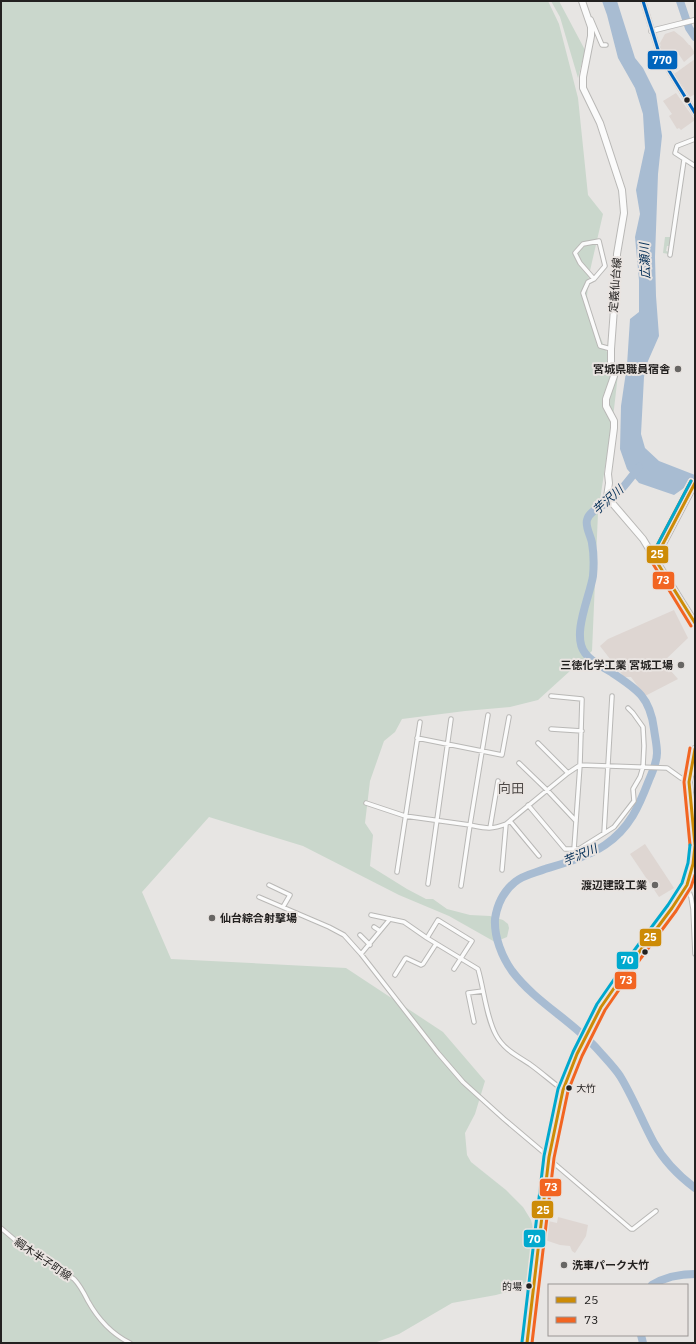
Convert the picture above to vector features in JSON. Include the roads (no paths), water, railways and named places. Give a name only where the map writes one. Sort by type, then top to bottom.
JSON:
[{"type":"main road","name":"定義仙台線","points":[[583,4],[591,27],[591,36],[583,77],[583,88],[600,123],[622,190],[624,213],[617,254],[611,349],[614,376],[606,400],[606,406],[614,421],[607,497],[643,539],[695,623]]},
{"type":"main road","points":[[655,559],[695,484]]},
{"type":"main road","points":[[527,1343],[549,1158],[563,1090],[577,1054],[601,1007],[687,885],[693,864],[695,845],[689,782],[695,749]]},
{"type":"street","points":[[642,1],[660,56],[695,113]]},
{"type":"street","points":[[583,4],[586,7],[602,45],[606,45]]},
{"type":"street","points":[[651,32],[695,20]]},
{"type":"street","points":[[695,138],[677,146],[675,153],[695,166]]},
{"type":"street","points":[[670,255],[684,160]]},
{"type":"street","points":[[594,279],[580,263],[575,253],[583,244],[599,241],[605,266],[594,279],[588,282],[583,293],[600,346],[611,349]]},
{"type":"street","points":[[551,696],[582,699],[582,731],[574,849]]},
{"type":"street","points":[[604,833],[612,696]]},
{"type":"street","points":[[528,805],[565,849],[579,849],[614,827],[634,801],[633,789],[644,767],[642,727],[628,708]]},
{"type":"street","points":[[461,886],[488,716]]},
{"type":"street","points":[[417,738],[502,755],[509,717]]},
{"type":"street","points":[[428,884],[451,719]]},
{"type":"street","points":[[397,872],[420,722]]},
{"type":"street","points":[[551,729],[582,731]]},
{"type":"street","points":[[538,743],[568,773]]},
{"type":"street","points":[[520,763],[548,790],[576,821]]},
{"type":"street","points":[[366,803],[405,816],[496,828],[510,821],[568,773],[580,765],[667,768],[689,782]]},
{"type":"street","points":[[490,828],[498,781]]},
{"type":"street","points":[[510,821],[540,856]]},
{"type":"street","points":[[502,870],[506,824]]},
{"type":"street","points":[[269,885],[290,895],[283,908]]},
{"type":"street","points":[[687,885],[691,896],[693,909],[695,954]]},
{"type":"street","points":[[259,898],[337,930],[344,935],[361,954],[438,1053],[463,1082],[631,1229],[656,1211]]},
{"type":"street","points":[[371,915],[404,922],[436,944],[478,969],[493,1029],[500,1042],[511,1053],[531,1065],[563,1090]]},
{"type":"street","points":[[361,954],[390,919]]},
{"type":"street","points":[[427,938],[438,920],[472,941],[454,969]]},
{"type":"street","points":[[374,927],[380,931]]},
{"type":"street","points":[[360,935],[370,945]]},
{"type":"street","points":[[395,975],[406,958],[420,965],[423,964],[436,944]]},
{"type":"street","points":[[474,1022],[468,993],[483,991]]},
{"type":"street","name":"綱木半子町線","points":[[1,1228],[21,1245],[74,1279],[105,1326],[113,1333],[130,1343]]},
{"type":"water","name":"広瀬川","points":[[602,1],[617,1],[635,58],[643,68],[656,94],[662,136],[658,174],[655,257],[659,336],[648,361],[644,377],[641,434],[645,448],[659,461],[695,475],[695,493],[684,488],[674,495],[639,483],[627,469],[620,449],[621,406],[627,365],[630,319],[639,312],[639,280],[635,237],[640,214],[636,190],[645,148],[643,114],[635,88],[618,58]]},
{"type":"waterway","points":[[680,1],[689,28],[695,37]]},
{"type":"waterway","name":"芋沢川","points":[[639,467],[617,494],[588,517],[587,526],[593,547],[593,576],[583,615],[580,636],[581,645],[587,656],[635,689],[645,701],[652,718],[657,750],[654,766],[633,816],[621,831],[605,845],[591,853],[529,874],[518,880],[511,886],[499,904],[495,919],[495,926],[499,946],[512,971],[532,993],[589,1040],[613,1066],[625,1084],[662,1156],[672,1168],[695,1188]]},
{"type":"waterway","name":"芋沢川","points":[[654,1284],[673,1276],[695,1274]]},
{"type":"waterway","name":"芋沢川","points":[[641,1336],[643,1343]]},
{"type":"place","name":"宮城県職員宿舎","points":[[678,369]]},
{"type":"place","name":"三徳化学工業 宮城工場","points":[[681,665]]},
{"type":"place","name":"渡辺建設工業","points":[[655,885]]},
{"type":"place","name":"仙台綜合射撃場","points":[[212,918]]},
{"type":"place","name":"大竹","points":[[569,1088]]},
{"type":"place","name":"洗車パーク大竹","points":[[564,1265]]},
{"type":"place","name":"的場","points":[[529,1286]]},
{"type":"district","name":"向田","points":[[511,788]]}]
